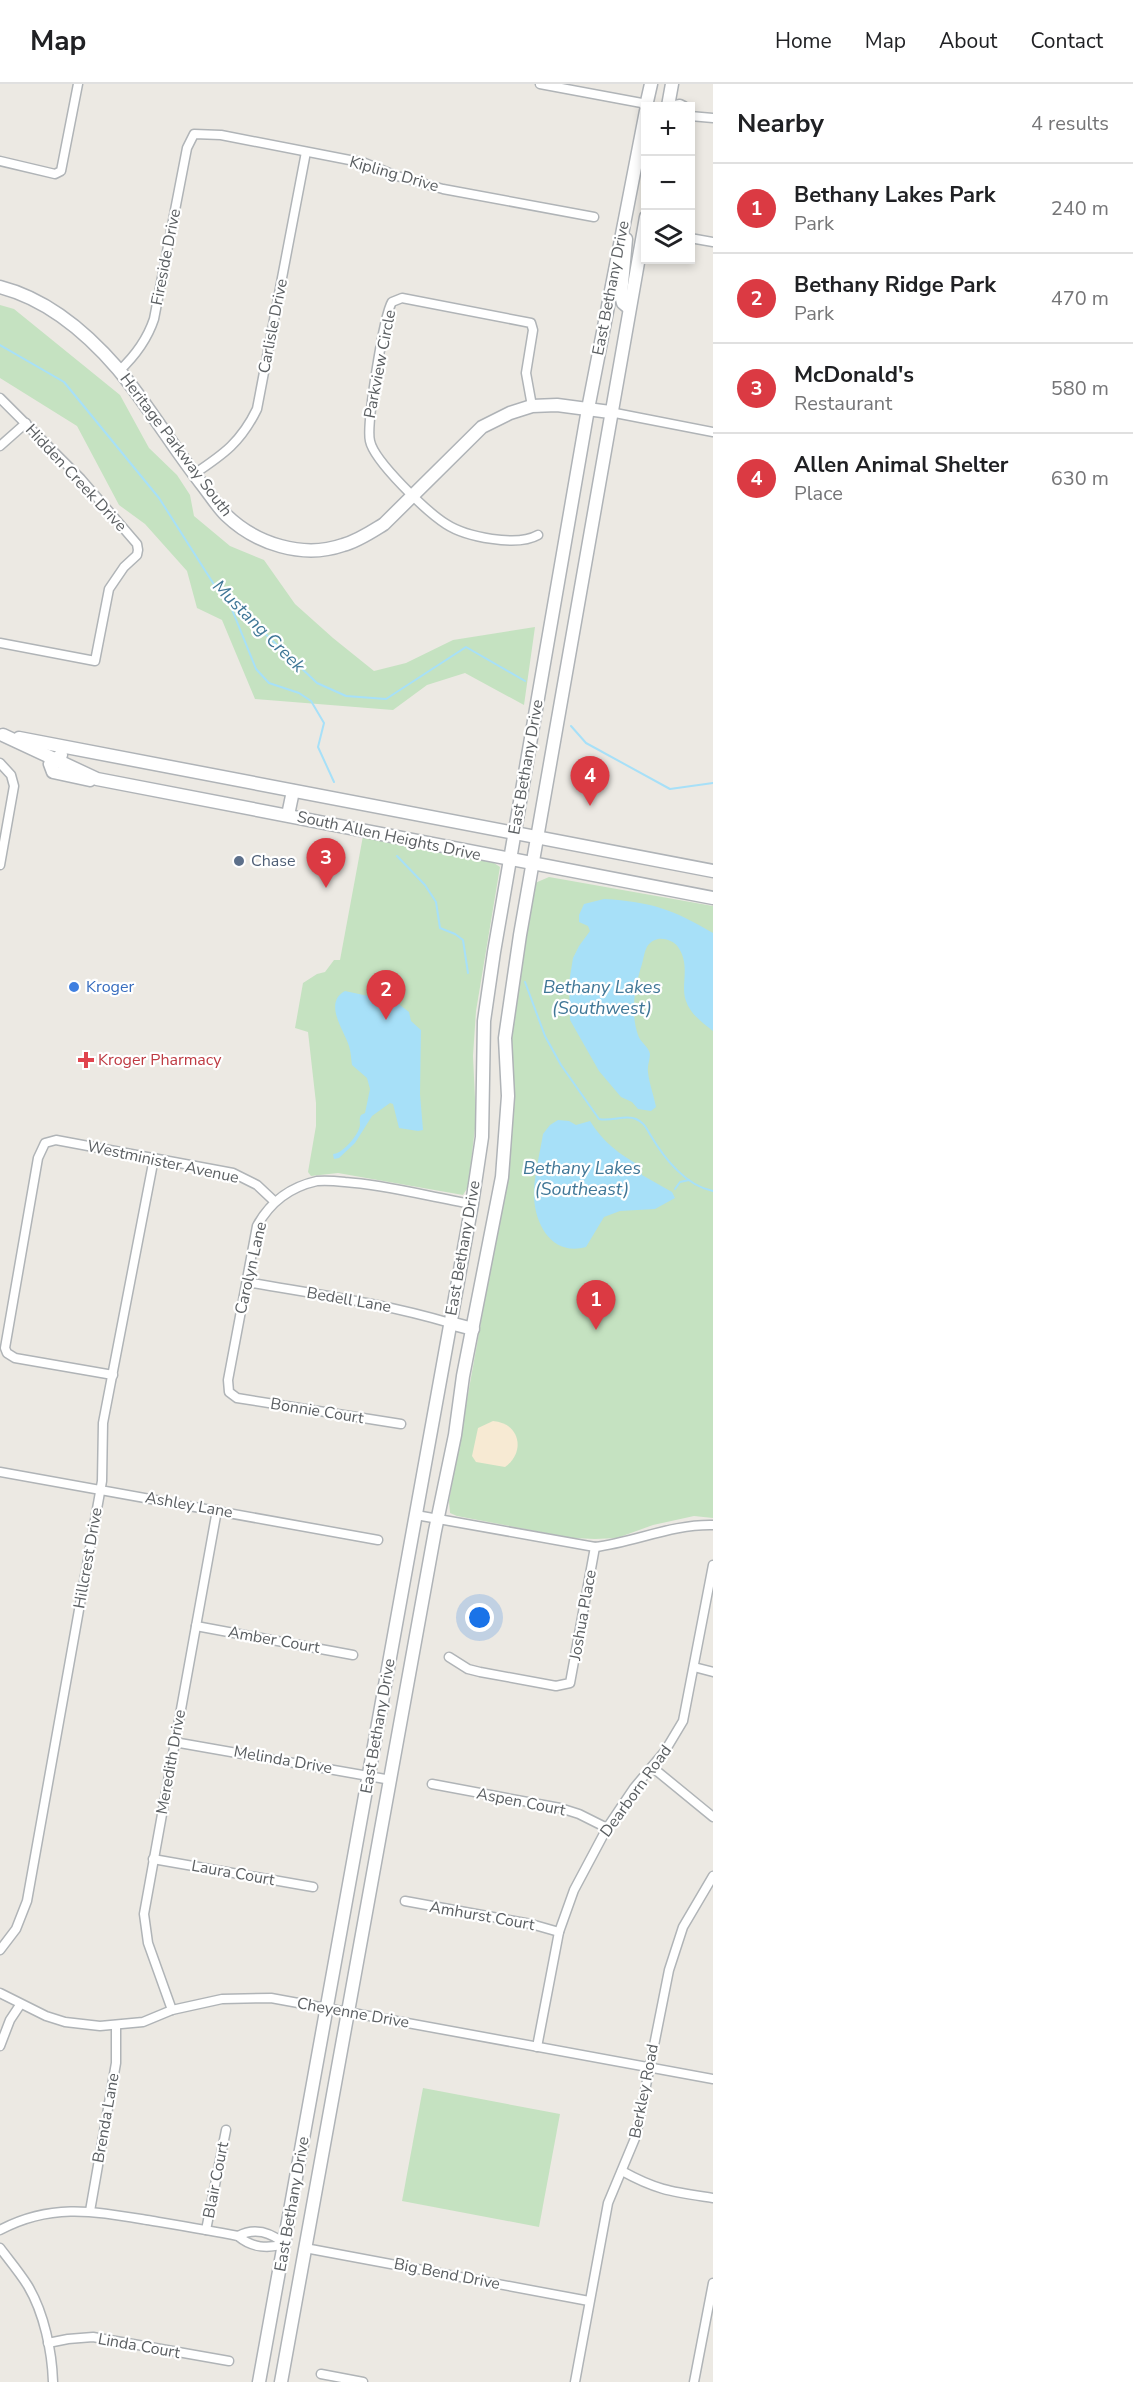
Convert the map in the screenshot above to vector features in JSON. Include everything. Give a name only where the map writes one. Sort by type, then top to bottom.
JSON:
[{"type":"main road","name":"East Bethany Drive","points":[[647,102],[651,84]]},
{"type":"main road","points":[[668,102],[672,84]]},
{"type":"main road","name":"East Bethany Drive","points":[[259,2382],[472,1204],[482,1137],[484,1021],[588,409],[641,133]]},
{"type":"main road","points":[[625,217],[627,246],[621,295],[623,303],[629,308]]},
{"type":"main road","name":"East Bethany Drive","points":[[281,2382],[437,1520],[455,1435],[463,1376],[502,1177],[508,1096],[505,1038],[532,865],[641,240]]},
{"type":"main road","name":"Heritage Parkway South","points":[[0,287],[23,295],[64,318],[86,336],[119,371],[226,515],[247,531],[286,548],[302,550],[337,547],[384,524],[482,427],[510,413],[532,406],[568,405],[610,412]]},
{"type":"main road","name":"South Allen Heights Drive","points":[[2,735],[713,871]]},
{"type":"main road","name":"South Allen Heights Drive","points":[[2,735],[97,779],[288,814],[510,861],[713,898]]},
{"type":"main road","points":[[54,759],[67,754],[114,760],[131,759]]},
{"type":"main road","points":[[288,814],[292,791]]},
{"type":"main road","points":[[450,1323],[473,1329]]},
{"type":"main road","points":[[285,2244],[305,2248]]},
{"type":"street","points":[[0,161],[58,173],[62,167],[78,84]]},
{"type":"street","points":[[540,84],[641,106]]},
{"type":"street","points":[[695,111],[709,117]]},
{"type":"street","name":"Kipling Drive","points":[[194,134],[221,135],[365,163],[397,176],[443,189],[594,217]]},
{"type":"street","name":"Fireside Drive","points":[[119,371],[131,360],[146,339],[154,319],[187,148],[194,134]]},
{"type":"street","name":"Carlisle Drive","points":[[194,474],[224,454],[239,440],[257,409],[306,152]]},
{"type":"street","points":[[695,239],[713,242]]},
{"type":"street","name":"Parkview Circle","points":[[413,495],[380,461],[370,442],[368,428],[390,306],[395,299],[402,297],[531,323],[533,330],[526,373],[532,406]]},
{"type":"street","name":"Hidden Creek Drive","points":[[0,398],[81,479],[138,547],[137,555],[124,567],[109,589],[95,661],[0,643]]},
{"type":"street","points":[[610,412],[713,432]]},
{"type":"street","points":[[0,446],[26,423]]},
{"type":"street","points":[[413,495],[446,524],[471,535],[503,540],[529,540],[538,535]]},
{"type":"street","points":[[0,763],[11,775],[14,786],[0,865]]},
{"type":"street","name":"Westminister Avenue","points":[[113,1375],[15,1358],[7,1353],[5,1348],[36,1168],[39,1153],[45,1143],[56,1140],[233,1173],[257,1185],[274,1201]]},
{"type":"street","name":"Hillcrest Drive","points":[[0,1950],[16,1929],[27,1901],[101,1489],[104,1423],[154,1158]]},
{"type":"street","name":"Carolyn Lane","points":[[233,1396],[228,1389],[228,1380],[257,1226],[274,1201],[285,1194],[319,1181],[380,1186],[472,1204]]},
{"type":"street","name":"Bedell Lane","points":[[247,1282],[356,1300],[415,1312],[450,1323]]},
{"type":"street","name":"Bonnie Court","points":[[233,1396],[401,1424]]},
{"type":"street","name":"Ashley Lane","points":[[0,1472],[378,1540]]},
{"type":"street","name":"Meredith Drive","points":[[172,2010],[152,1956],[145,1928],[145,1899],[217,1510]]},
{"type":"street","points":[[416,1515],[595,1547],[614,1545],[670,1529],[713,1526]]},
{"type":"street","name":"Joshua Place","points":[[449,1657],[468,1669],[480,1672],[556,1686],[570,1683],[595,1547]]},
{"type":"street","name":"Dearborn Road","points":[[537,2047],[559,1932],[574,1890],[607,1828],[634,1788],[673,1740],[683,1721],[713,1565]]},
{"type":"street","name":"Amber Court","points":[[195,1626],[353,1655]]},
{"type":"street","points":[[694,1667],[713,1672]]},
{"type":"street","name":"Melinda Drive","points":[[174,1742],[391,1780]]},
{"type":"street","points":[[652,1767],[713,1817]]},
{"type":"street","name":"Aspen Court","points":[[432,1784],[560,1808],[579,1814],[607,1828]]},
{"type":"street","name":"Laura Court","points":[[153,1859],[313,1887]]},
{"type":"street","name":"Berkley Road","points":[[575,2382],[608,2204],[636,2136],[675,1948],[693,1908],[713,1876]]},
{"type":"street","name":"Amhurst Court","points":[[405,1901],[531,1924],[559,1932]]},
{"type":"street","name":"Cheyenne Drive","points":[[0,1993],[20,2005],[65,2022],[88,2025],[143,2022],[172,2010],[233,1998],[271,1998],[713,2079]]},
{"type":"street","points":[[0,2046],[10,2020],[20,2005]]},
{"type":"street","name":"Brenda Lane","points":[[90,2211],[116,2063],[116,2025]]},
{"type":"street","name":"Blair Court","points":[[206,2230],[225,2130]]},
{"type":"street","points":[[622,2171],[649,2186],[665,2191],[713,2198]]},
{"type":"street","points":[[0,2230],[17,2221],[32,2217],[90,2211],[238,2236],[247,2244],[270,2248],[285,2244]]},
{"type":"street","points":[[238,2236],[249,2230],[273,2234],[285,2244]]},
{"type":"street","points":[[0,2248],[29,2287],[48,2343],[53,2382]]},
{"type":"street","name":"Big Bend Drive","points":[[305,2248],[589,2301]]},
{"type":"street","points":[[694,2382],[713,2283]]},
{"type":"street","name":"Linda Court","points":[[48,2343],[93,2337],[229,2361]]},
{"type":"street","points":[[321,2374],[363,2382]]},
{"type":"green space","points":[[0,305],[14,309],[120,395],[149,448],[177,475],[190,495],[194,516],[230,546],[264,560],[295,604],[374,671],[406,663],[453,640],[535,627],[524,705],[465,673],[427,685],[393,710],[255,699],[222,620],[197,608],[187,571],[145,524],[119,505],[77,426],[0,378]]},
{"type":"green space","points":[[363,836],[494,863],[500,867],[476,1011],[473,1056],[476,1120],[468,1187],[463,1195],[338,1173],[311,1176],[308,1172],[316,1126],[316,1103],[308,1032],[295,1028],[303,983],[325,972],[334,960],[340,960]]},
{"type":"green space","points":[[549,877],[713,906],[713,1518],[694,1516],[653,1525],[617,1538],[573,1538],[450,1513],[449,1501],[510,1159],[512,1029],[518,974],[535,883]]},
{"type":"green space","points":[[423,2088],[560,2114],[539,2227],[402,2201]]},
{"type":"sand","points":[[493,1421],[509,1427],[517,1439],[516,1454],[505,1467],[476,1462],[472,1456],[478,1428]]},
{"type":"water","name":"Bethany Lakes (Southwest)","points":[[604,899],[636,902],[661,908],[713,933],[713,1031],[697,1018],[688,1006],[684,995],[684,961],[676,945],[669,940],[658,939],[648,945],[645,952],[637,981],[634,1017],[638,1035],[650,1054],[649,1081],[656,1107],[651,1111],[638,1109],[632,1102],[621,1097],[599,1071],[570,1020],[569,983],[573,958],[590,931],[588,926],[579,922],[579,915],[584,904]]},
{"type":"water","points":[[345,991],[396,1002],[409,1012],[411,1021],[421,1030],[420,1094],[423,1130],[399,1128],[393,1104],[390,1103],[372,1116],[355,1143],[339,1158],[334,1159],[333,1154],[345,1147],[357,1134],[360,1116],[365,1113],[370,1089],[367,1078],[352,1065],[349,1046],[337,1017],[336,1002]]},
{"type":"water","name":"Bethany Lakes (Southeast)","points":[[558,1120],[569,1121],[576,1125],[590,1121],[612,1147],[641,1166],[642,1175],[672,1192],[675,1198],[655,1209],[620,1211],[604,1217],[586,1247],[575,1249],[556,1243],[549,1237],[538,1220],[534,1191],[543,1134],[550,1125]]},
{"type":"waterway","name":"Mustang Creek","points":[[0,345],[64,382],[159,498],[215,586],[317,683],[346,696],[386,699],[466,647],[525,681]]},
{"type":"waterway","points":[[229,602],[256,669],[269,683],[299,693],[311,701],[324,723],[318,747],[334,782]]},
{"type":"waterway","name":"Mustang Creek","points":[[571,726],[586,743],[670,789],[713,783]]},
{"type":"waterway","points":[[397,856],[425,885],[436,902],[440,928],[463,940],[468,973]]},
{"type":"waterway","points":[[525,982],[545,1036],[561,1065],[599,1119],[627,1117],[639,1121],[677,1170],[694,1183],[713,1191]]},
{"type":"waterway","points":[[675,1189],[680,1182],[689,1180]]},
{"type":"place","name":"Allen Animal Shelter","points":[[590,806]]},
{"type":"place","name":"Chase","points":[[239,861]]},
{"type":"place","name":"McDonald's","points":[[326,888]]},
{"type":"place","name":"Kroger","points":[[74,987]]},
{"type":"place","name":"Bethany Ridge Park","points":[[386,1020]]},
{"type":"place","name":"Kroger Pharmacy","points":[[86,1060]]},
{"type":"place","name":"Bethany Lakes Park","points":[[596,1330]]}]
